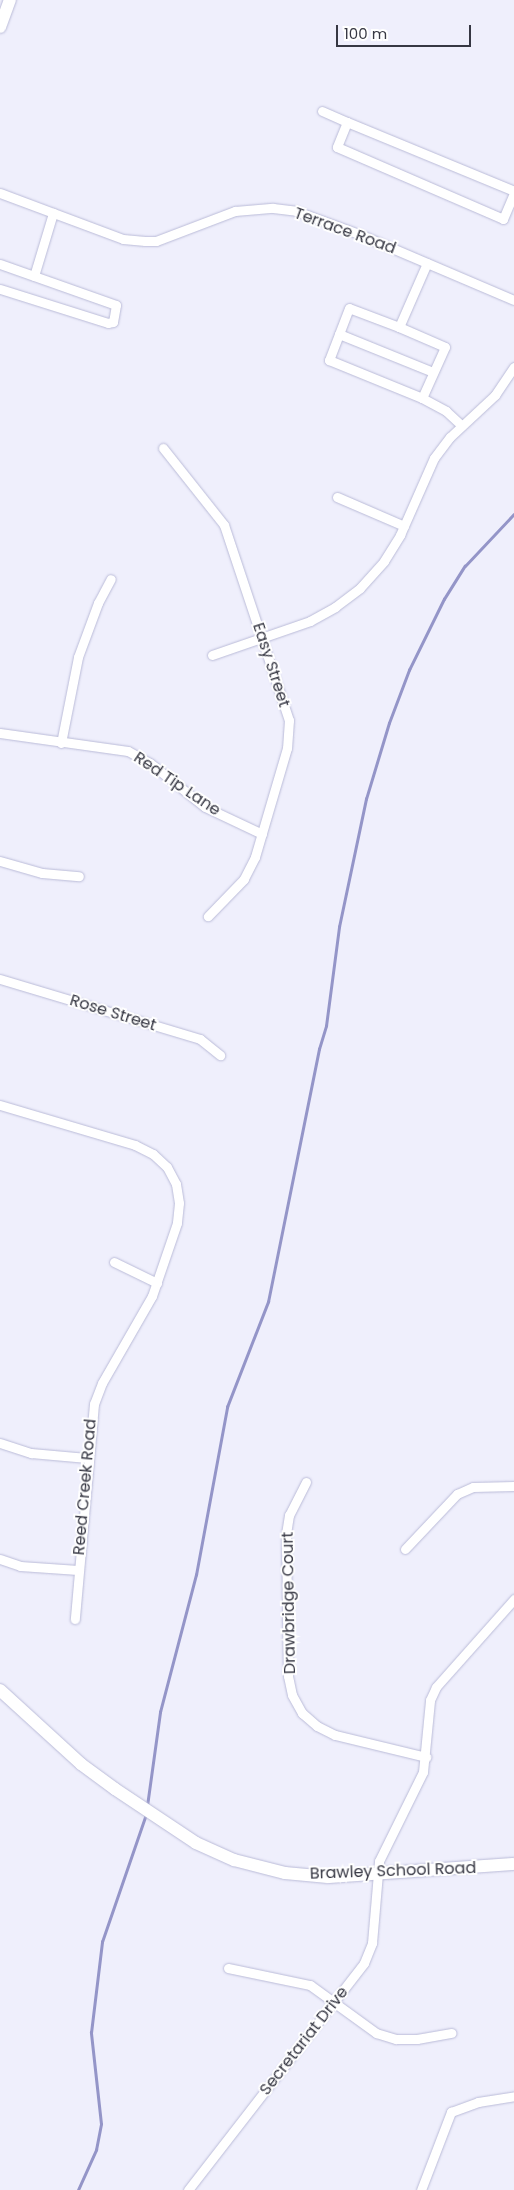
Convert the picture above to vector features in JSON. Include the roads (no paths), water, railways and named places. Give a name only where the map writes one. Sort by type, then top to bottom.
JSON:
[{"type":"main road","points":[[0,26],[10,0]]},
{"type":"main road","name":"Brawley School Road","points":[[0,1690],[82,1764],[196,1843],[234,1860],[285,1873],[328,1877],[514,1864]]},
{"type":"street","points":[[322,111],[514,192],[503,219],[337,147],[348,122]]},
{"type":"street","name":"Terrace Road","points":[[0,193],[123,240],[156,241],[235,211],[273,208],[296,211],[514,300]]},
{"type":"street","points":[[34,276],[53,213]]},
{"type":"street","points":[[399,327],[427,263]]},
{"type":"street","points":[[0,264],[116,305],[113,322],[108,324],[0,288]]},
{"type":"street","points":[[422,398],[445,347],[349,308],[329,360],[422,398],[446,411],[461,425]]},
{"type":"street","points":[[338,334],[433,372]]},
{"type":"street","points":[[212,655],[310,621],[354,593],[384,561],[404,526],[434,458],[461,425],[495,395],[514,367]]},
{"type":"street","name":"Easy Street","points":[[163,448],[224,525],[284,701],[289,727],[287,748],[262,834],[244,879],[208,916]]},
{"type":"street","points":[[337,496],[404,526]]},
{"type":"street","points":[[61,743],[76,663],[98,603],[111,579]]},
{"type":"street","name":"Red Tip Lane","points":[[0,733],[115,749],[140,757],[205,807],[262,834]]},
{"type":"street","points":[[0,861],[42,873],[79,876]]},
{"type":"street","name":"Rose Street","points":[[0,979],[200,1039],[220,1055]]},
{"type":"street","name":"Reed Creek Road","points":[[0,1105],[135,1145],[153,1154],[167,1167],[176,1184],[179,1203],[177,1223],[157,1283],[102,1383],[94,1404],[87,1458],[75,1619]]},
{"type":"street","points":[[114,1262],[157,1283]]},
{"type":"street","points":[[0,1443],[31,1453],[87,1458]]},
{"type":"street","name":"Drawbridge Court","points":[[306,1482],[289,1515],[286,1534],[288,1676],[292,1696],[302,1713],[317,1726],[335,1734],[426,1757]]},
{"type":"street","points":[[405,1549],[457,1494],[473,1487],[514,1486]]},
{"type":"street","points":[[0,1559],[20,1566],[78,1570]]},
{"type":"street","name":"Secretariat Drive","points":[[188,2190],[364,1963],[372,1943],[376,1875],[394,1827],[416,1791],[426,1757],[428,1714],[436,1687],[514,1599]]},
{"type":"street","points":[[228,1968],[301,1982],[376,2033],[396,2039],[417,2039],[451,2033]]},
{"type":"street","points":[[421,2190],[451,2112],[478,2102],[514,2096]]},
{"type":"waterway","points":[[147,1806],[160,1712],[196,1575],[227,1407],[268,1302],[319,1049],[326,1026],[339,927],[366,799],[389,723],[409,670],[444,599],[465,566],[514,514]]},
{"type":"waterway","points":[[78,2190],[96,2150],[101,2124],[91,2033],[102,1942],[146,1814]]}]
